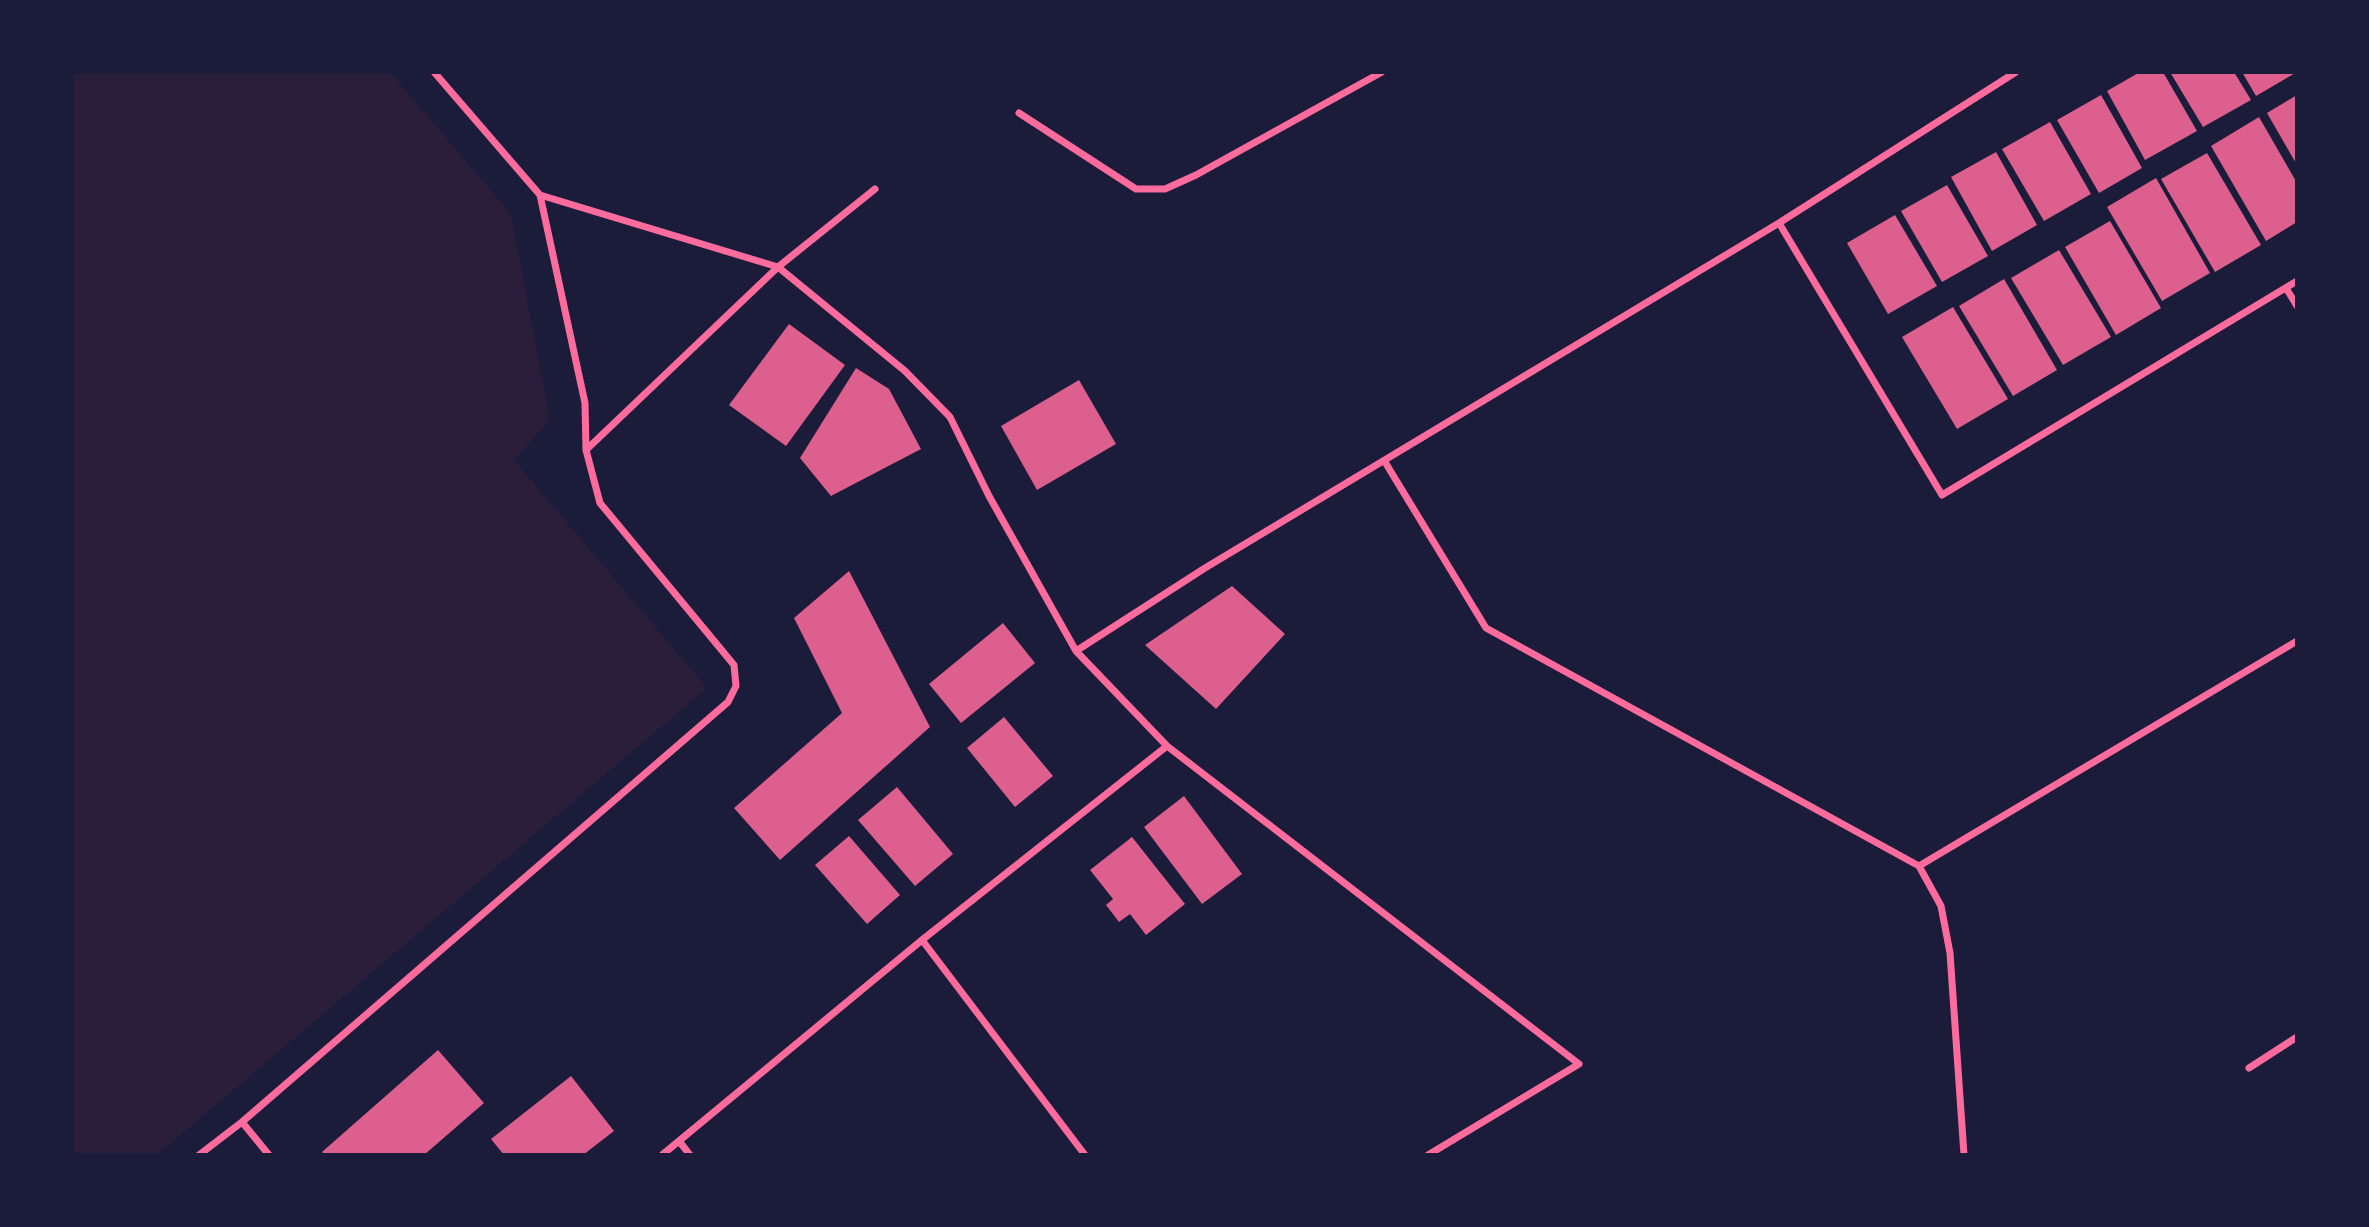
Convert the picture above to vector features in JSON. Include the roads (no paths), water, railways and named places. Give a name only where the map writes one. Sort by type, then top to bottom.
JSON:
[{"type":"street","points":[[199,1155],[242,1122],[728,702],[736,686],[734,665],[600,503],[586,450],[585,403],[540,195],[434,72]]},
{"type":"street","points":[[1019,113],[1136,189],[1165,189],[1196,176],[1382,72]]},
{"type":"street","points":[[1076,652],[1205,568],[1779,223],[2016,72]]},
{"type":"street","points":[[586,450],[778,267],[875,189]]},
{"type":"street","points":[[540,195],[778,267],[905,371],[950,416],[989,496],[1076,652],[1167,746],[1579,1064],[1428,1155]]},
{"type":"street","points":[[1779,223],[1942,495],[2297,281]]},
{"type":"street","points":[[2286,288],[2297,306]]},
{"type":"street","points":[[1385,461],[1486,628],[1919,866],[1941,906],[1950,953],[1964,1155]]},
{"type":"street","points":[[1919,866],[2297,640]]},
{"type":"street","points":[[663,1155],[922,940],[1167,746]]},
{"type":"street","points":[[922,940],[1085,1155]]},
{"type":"street","points":[[2249,1068],[2297,1037]]},
{"type":"street","points":[[242,1122],[269,1155]]},
{"type":"street","points":[[679,1141],[691,1155]]}]
